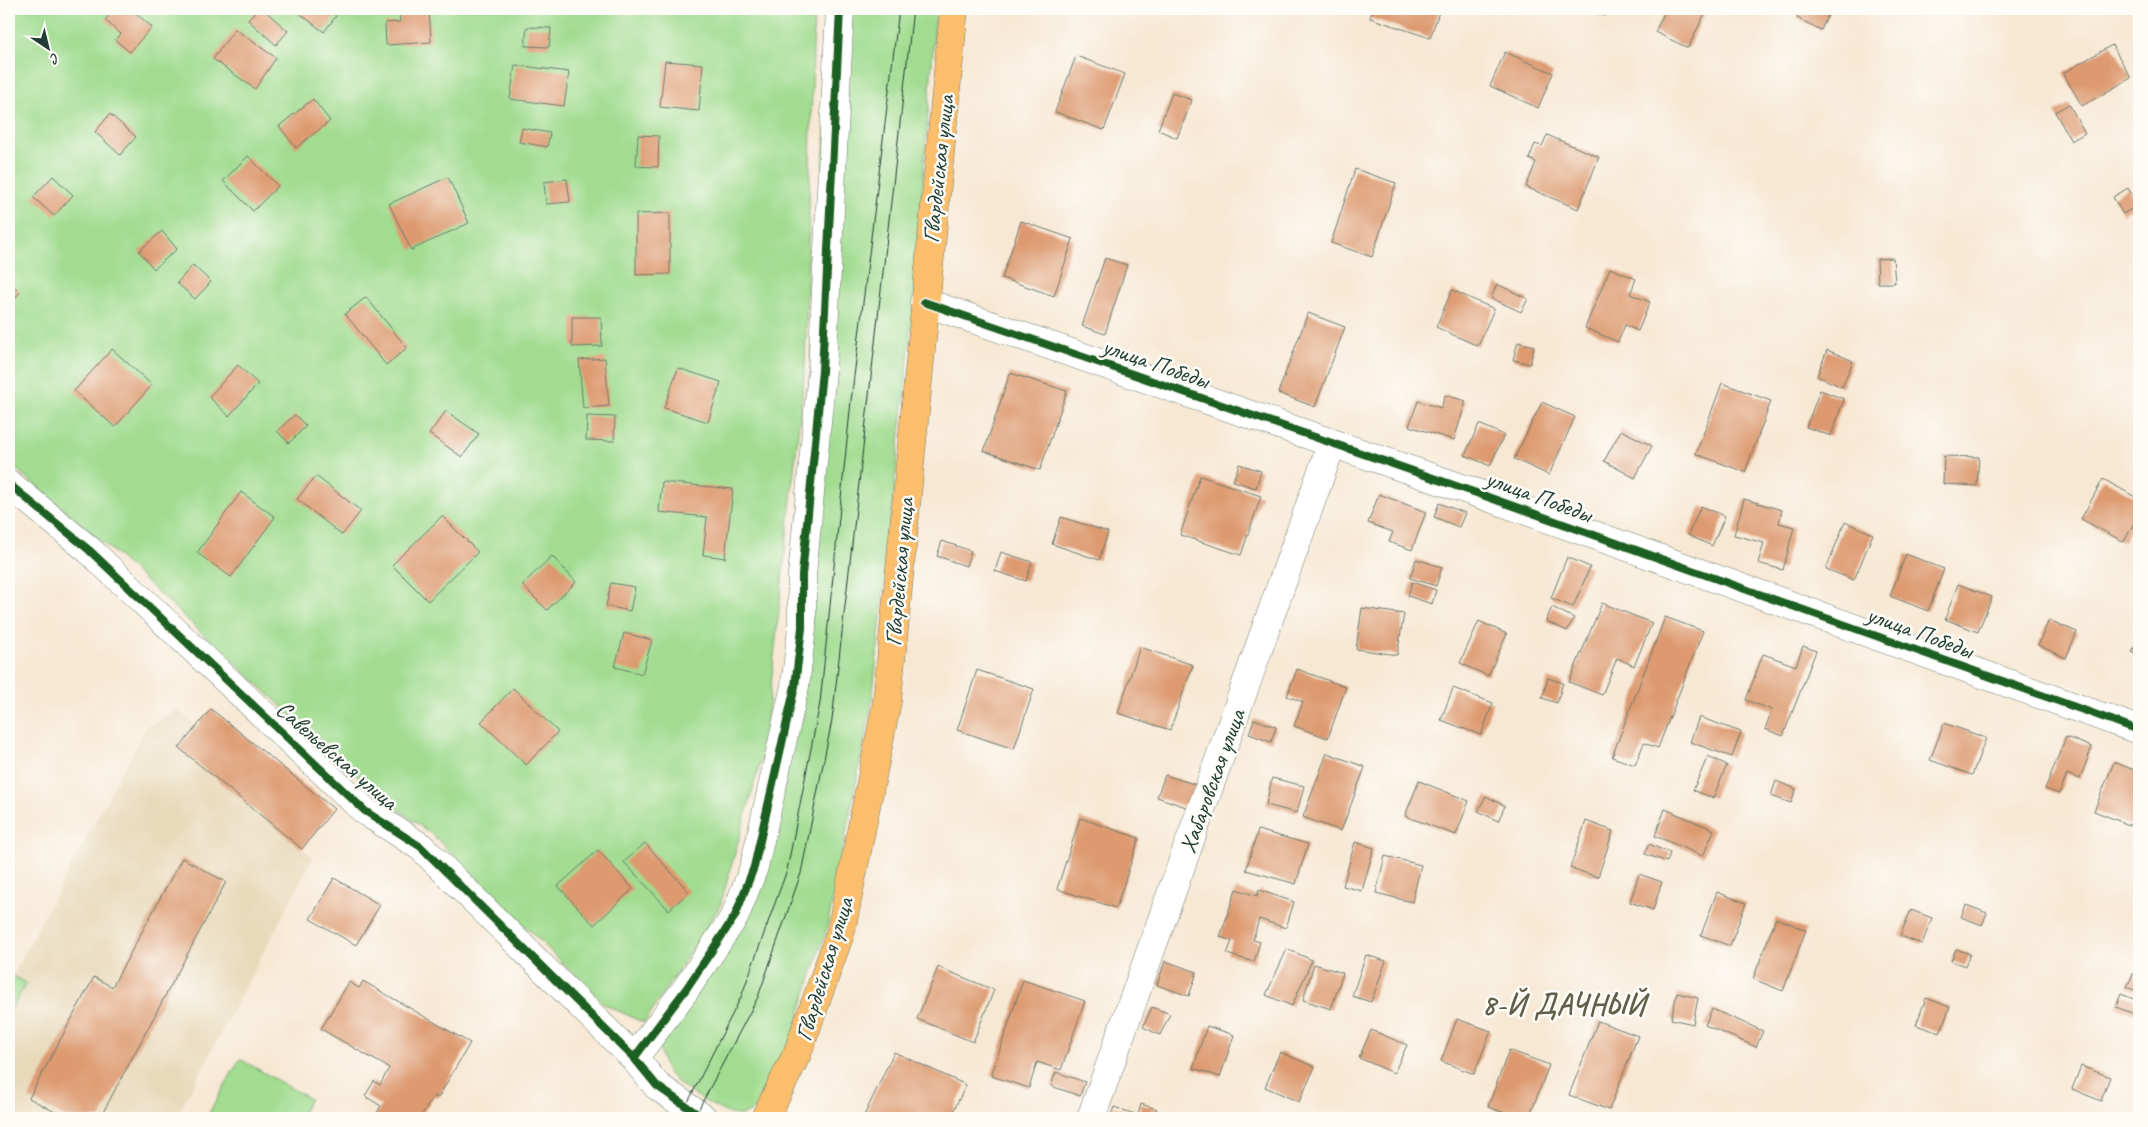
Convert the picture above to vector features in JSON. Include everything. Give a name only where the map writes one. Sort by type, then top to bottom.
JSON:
[{"type":"main road","name":"Гвардейская улица","points":[[765,1118],[797,1054],[841,931],[887,702],[924,302],[954,9]]},
{"type":"street","points":[[634,1058],[686,989],[735,916],[754,867],[795,686],[802,628],[802,575],[822,372],[840,9]]},
{"type":"street","name":"улица Победы","points":[[924,302],[1332,443],[2139,730]]},
{"type":"street","name":"Хабаровская улица","points":[[1092,1118],[1332,443]]},
{"type":"street","name":"Савельевская улица","points":[[9,484],[89,550],[365,811],[421,847],[634,1058],[657,1086],[703,1118]]},
{"type":"shaded area","points":[[177,710],[198,726],[179,748],[313,858],[176,1118],[9,1118],[9,1014],[26,983],[12,976],[146,727]]},
{"type":"green space","points":[[9,9],[814,9],[805,368],[764,749],[720,906],[644,1023],[604,1004],[434,836],[376,793],[116,554],[9,463]]},
{"type":"green space","points":[[833,9],[936,9],[914,300],[872,703],[827,928],[789,1046],[755,1109],[736,1115],[711,1105],[675,1080],[666,1068],[659,1046],[728,938],[789,706]]},
{"type":"green space","points":[[9,974],[26,983],[9,1014]]},
{"type":"green space","points":[[240,1059],[310,1099],[299,1118],[206,1118]]},
{"type":"building","points":[[114,9],[131,9],[152,27],[130,52],[115,40],[121,34],[105,20]]},
{"type":"building","points":[[258,9],[263,9],[288,31],[276,45],[248,20]]},
{"type":"building","points":[[294,9],[327,9],[336,16],[324,32]]},
{"type":"building","points":[[399,9],[429,9],[431,42],[386,45],[385,23],[400,22]]},
{"type":"building","points":[[1373,9],[1440,9],[1430,38],[1370,18]]},
{"type":"building","points":[[1583,9],[1607,9],[1605,16]]},
{"type":"building","points":[[1666,9],[1697,9],[1705,13],[1688,48],[1655,32]]},
{"type":"building","points":[[1801,9],[1831,9],[1821,30],[1797,18]]},
{"type":"building","points":[[527,27],[551,28],[549,47],[525,46]]},
{"type":"building","points":[[235,29],[276,58],[255,89],[213,59]]},
{"type":"building","points":[[2112,45],[2131,78],[2082,106],[2063,73]]},
{"type":"building","points":[[1505,52],[1553,73],[1538,108],[1490,86]]},
{"type":"building","points":[[1076,56],[1125,74],[1104,130],[1055,112]]},
{"type":"building","points":[[665,61],[703,64],[699,111],[660,107]]},
{"type":"building","points":[[515,65],[569,72],[564,106],[510,99]]},
{"type":"building","points":[[1172,93],[1192,100],[1177,138],[1158,130]]},
{"type":"building","points":[[313,99],[330,121],[296,148],[279,126]]},
{"type":"building","points":[[2069,104],[2085,133],[2071,141],[2055,112]]},
{"type":"building","points":[[110,114],[136,137],[120,155],[95,132]]},
{"type":"building","points":[[522,128],[550,133],[547,147],[519,142]]},
{"type":"building","points":[[638,135],[659,136],[658,167],[636,166]]},
{"type":"building","points":[[1547,135],[1599,157],[1578,209],[1526,187],[1536,162],[1529,159],[1535,144],[1542,146]]},
{"type":"building","points":[[248,156],[278,186],[253,211],[223,181]]},
{"type":"building","points":[[1355,169],[1396,183],[1372,257],[1331,243]]},
{"type":"building","points":[[53,176],[73,195],[54,216],[33,197]]},
{"type":"building","points":[[448,177],[469,223],[411,250],[389,204]]},
{"type":"building","points":[[567,179],[570,202],[546,204],[544,182]]},
{"type":"building","points":[[2128,188],[2138,205],[2123,214],[2113,197]]},
{"type":"building","points":[[670,213],[670,274],[636,275],[636,214]]},
{"type":"building","points":[[1021,221],[1073,239],[1054,296],[1002,278]]},
{"type":"building","points":[[162,231],[177,249],[154,269],[139,251]]},
{"type":"building","points":[[1105,258],[1127,265],[1105,334],[1082,326]]},
{"type":"building","points":[[1893,258],[1895,283],[1878,283],[1877,259]]},
{"type":"building","points":[[193,265],[211,282],[195,299],[177,283]]},
{"type":"building","points":[[1610,268],[1636,279],[1630,294],[1650,302],[1638,331],[1625,325],[1618,342],[1585,328]]},
{"type":"building","points":[[9,282],[20,292],[9,305]]},
{"type":"building","points":[[1497,284],[1528,299],[1521,312],[1491,298]]},
{"type":"building","points":[[1452,290],[1494,309],[1478,346],[1436,327]]},
{"type":"building","points":[[366,297],[407,348],[386,365],[345,314]]},
{"type":"building","points":[[1308,313],[1345,327],[1315,407],[1278,393]]},
{"type":"building","points":[[572,317],[601,317],[602,346],[572,347]]},
{"type":"building","points":[[1518,342],[1534,346],[1530,364],[1513,360]]},
{"type":"building","points":[[112,349],[152,385],[115,427],[74,391]]},
{"type":"building","points":[[1827,350],[1853,361],[1842,387],[1817,376]]},
{"type":"building","points":[[605,358],[609,406],[583,408],[579,360]]},
{"type":"building","points":[[238,365],[258,384],[229,416],[209,397]]},
{"type":"building","points":[[678,368],[721,382],[708,422],[664,408]]},
{"type":"building","points":[[1010,373],[1067,391],[1040,470],[984,451]]},
{"type":"building","points":[[1722,383],[1771,401],[1745,472],[1696,454]]},
{"type":"building","points":[[1820,390],[1844,399],[1831,436],[1806,427]]},
{"type":"building","points":[[1445,395],[1466,401],[1454,440],[1409,426],[1418,401],[1441,408]]},
{"type":"building","points":[[1542,402],[1575,417],[1549,475],[1514,459]]},
{"type":"building","points":[[446,411],[479,434],[462,457],[429,434]]},
{"type":"building","points":[[295,415],[306,426],[289,443],[277,431]]},
{"type":"building","points":[[587,416],[615,417],[614,441],[586,440]]},
{"type":"building","points":[[1479,424],[1504,435],[1490,466],[1465,455]]},
{"type":"building","points":[[1621,430],[1652,446],[1635,478],[1604,461]]},
{"type":"building","points":[[1944,456],[1979,457],[1977,486],[1943,484]]},
{"type":"building","points":[[1239,464],[1261,471],[1256,488],[1233,481]]},
{"type":"building","points":[[316,476],[361,511],[342,535],[297,499]]},
{"type":"building","points":[[1200,476],[1261,496],[1241,555],[1180,535]]},
{"type":"building","points":[[2103,479],[2139,499],[2139,513],[2124,542],[2081,519]]},
{"type":"building","points":[[662,482],[733,489],[725,558],[703,555],[707,517],[659,512]]},
{"type":"building","points":[[241,492],[275,517],[231,577],[197,553]]},
{"type":"building","points":[[1379,494],[1426,512],[1412,550],[1389,542],[1393,532],[1368,523]]},
{"type":"building","points":[[1744,499],[1782,510],[1779,523],[1794,527],[1783,570],[1758,563],[1764,543],[1734,535]]},
{"type":"building","points":[[1439,503],[1465,513],[1459,527],[1434,517]]},
{"type":"building","points":[[1701,506],[1725,516],[1712,546],[1688,535]]},
{"type":"building","points":[[442,516],[478,552],[428,601],[392,565]]},
{"type":"building","points":[[1061,517],[1108,532],[1099,560],[1052,544]]},
{"type":"building","points":[[1845,522],[1873,534],[1854,580],[1826,569]]},
{"type":"building","points":[[942,541],[971,551],[966,566],[937,556]]},
{"type":"building","points":[[1001,552],[1032,562],[1026,581],[995,571]]},
{"type":"building","points":[[1906,554],[1944,569],[1928,611],[1890,596]]},
{"type":"building","points":[[552,556],[576,582],[547,610],[522,585]]},
{"type":"building","points":[[1567,557],[1590,567],[1573,607],[1551,598]]},
{"type":"building","points":[[1416,559],[1442,567],[1436,586],[1410,578]]},
{"type":"building","points":[[1412,582],[1436,590],[1432,604],[1408,596]]},
{"type":"building","points":[[611,583],[635,587],[630,611],[606,606]]},
{"type":"building","points":[[1958,584],[1992,597],[1978,632],[1945,619]]},
{"type":"building","points":[[1602,603],[1652,623],[1634,666],[1617,658],[1602,695],[1569,682]]},
{"type":"building","points":[[1552,607],[1574,618],[1567,631],[1546,621]]},
{"type":"building","points":[[1362,608],[1404,614],[1397,655],[1356,649]]},
{"type":"building","points":[[1665,617],[1703,631],[1658,748],[1644,743],[1635,765],[1612,757]]},
{"type":"building","points":[[2049,620],[2077,632],[2066,658],[2038,645]]},
{"type":"building","points":[[1479,621],[1507,634],[1488,676],[1460,663]]},
{"type":"building","points":[[624,633],[652,640],[642,674],[615,667]]},
{"type":"building","points":[[2139,636],[2139,656],[2132,652]]},
{"type":"building","points":[[1803,646],[1816,651],[1783,736],[1765,729],[1772,710],[1746,700],[1763,654],[1796,666]]},
{"type":"building","points":[[1140,647],[1193,665],[1170,730],[1118,713]]},
{"type":"building","points":[[1297,669],[1346,687],[1328,738],[1294,726],[1303,702],[1287,696]]},
{"type":"building","points":[[977,670],[1034,689],[1014,749],[957,730]]},
{"type":"building","points":[[1548,678],[1563,683],[1557,703],[1542,698]]},
{"type":"building","points":[[513,688],[558,732],[526,765],[481,722]]},
{"type":"building","points":[[1453,688],[1493,703],[1481,735],[1441,720]]},
{"type":"building","points":[[211,709],[334,809],[302,849],[179,748]]},
{"type":"building","points":[[1699,717],[1741,732],[1732,757],[1690,742]]},
{"type":"building","points":[[1254,719],[1276,727],[1271,742],[1249,734]]},
{"type":"building","points":[[1944,723],[1986,738],[1972,775],[1930,760]]},
{"type":"building","points":[[2066,737],[2092,747],[2080,779],[2067,774],[2059,794],[2045,789]]},
{"type":"building","points":[[1327,753],[1365,767],[1341,831],[1303,817]]},
{"type":"building","points":[[1708,756],[1727,765],[1713,798],[1693,790]]},
{"type":"building","points":[[2114,762],[2139,772],[2139,829],[2094,811]]},
{"type":"building","points":[[1165,775],[1197,785],[1189,808],[1157,797]]},
{"type":"building","points":[[1272,778],[1304,786],[1297,813],[1266,805]]},
{"type":"building","points":[[1419,781],[1469,801],[1456,835],[1405,816]]},
{"type":"building","points":[[1776,781],[1796,789],[1791,803],[1771,796]]},
{"type":"building","points":[[1486,796],[1505,806],[1498,821],[1478,811]]},
{"type":"building","points":[[1665,809],[1714,830],[1703,856],[1655,836]]},
{"type":"building","points":[[1080,818],[1139,838],[1116,908],[1057,889]]},
{"type":"building","points":[[1586,821],[1613,831],[1598,877],[1570,868]]},
{"type":"building","points":[[1258,830],[1308,844],[1296,884],[1246,870]]},
{"type":"building","points":[[1355,842],[1374,848],[1362,891],[1343,886]]},
{"type":"building","points":[[645,843],[689,892],[669,910],[624,862]]},
{"type":"building","points":[[1649,844],[1670,853],[1667,862],[1645,854]]},
{"type":"building","points":[[598,850],[633,889],[594,925],[558,886]]},
{"type":"building","points":[[1385,856],[1421,865],[1412,902],[1376,893]]},
{"type":"building","points":[[182,858],[226,882],[100,1118],[66,1118],[29,1098],[94,977],[112,987]]},
{"type":"building","points":[[1639,874],[1662,882],[1653,910],[1630,902]]},
{"type":"building","points":[[334,878],[380,905],[356,945],[310,919]]},
{"type":"building","points":[[1236,889],[1257,896],[1259,890],[1294,902],[1286,928],[1259,919],[1253,940],[1260,942],[1254,962],[1227,954],[1232,941],[1220,937]]},
{"type":"building","points":[[1717,892],[1746,903],[1730,946],[1701,935]]},
{"type":"building","points":[[1966,905],[1987,913],[1982,925],[1961,917]]},
{"type":"building","points":[[1911,910],[1932,918],[1922,944],[1900,936]]},
{"type":"building","points":[[1776,918],[1806,930],[1783,991],[1753,979]]},
{"type":"building","points":[[1287,949],[1312,960],[1292,1006],[1266,995]]},
{"type":"building","points":[[1956,949],[1970,954],[1965,966],[1951,961]]},
{"type":"building","points":[[1366,955],[1386,961],[1371,1002],[1352,996]]},
{"type":"building","points":[[1165,961],[1197,972],[1189,996],[1157,985]]},
{"type":"building","points":[[1314,964],[1343,973],[1331,1009],[1303,1000]]},
{"type":"building","points":[[938,967],[994,990],[973,1042],[917,1019]]},
{"type":"building","points":[[2133,974],[2139,976],[2139,992],[2127,987]]},
{"type":"building","points":[[1023,980],[1085,1001],[1061,1070],[1037,1062],[1029,1088],[991,1076]]},
{"type":"building","points":[[363,981],[470,1043],[438,1098],[434,1096],[420,1118],[374,1118],[381,1106],[365,1096],[374,1081],[380,1085],[389,1068],[321,1029],[349,982],[359,988]]},
{"type":"building","points":[[1677,993],[1698,998],[1693,1024],[1671,1019]]},
{"type":"building","points":[[2121,994],[2139,1001],[2137,1015],[2116,1007]]},
{"type":"building","points":[[1926,998],[1950,1007],[1940,1033],[1916,1025]]},
{"type":"building","points":[[1152,1007],[1170,1014],[1160,1035],[1143,1027]]},
{"type":"building","points":[[1712,1009],[1763,1031],[1756,1047],[1705,1025]]},
{"type":"building","points":[[1457,1019],[1491,1031],[1474,1074],[1441,1061]]},
{"type":"building","points":[[1598,1021],[1638,1036],[1609,1110],[1569,1095]]},
{"type":"building","points":[[1207,1026],[1234,1035],[1220,1077],[1193,1068]]},
{"type":"building","points":[[1371,1030],[1407,1045],[1394,1073],[1359,1058]]},
{"type":"building","points":[[1509,1050],[1549,1065],[1529,1118],[1519,1118],[1488,1107]]},
{"type":"building","points":[[894,1052],[966,1085],[950,1118],[863,1118]]},
{"type":"building","points":[[1280,1052],[1315,1067],[1299,1102],[1265,1087]]},
{"type":"building","points":[[2081,1066],[2110,1077],[2101,1101],[2072,1089]]},
{"type":"building","points":[[1056,1072],[1085,1082],[1080,1096],[1051,1086]]},
{"type":"building","points":[[1141,1104],[1157,1109],[1154,1118],[1110,1118],[1114,1107],[1138,1115]]},
{"type":"tram line","points":[[680,1118],[741,997],[787,870],[820,703],[851,401],[899,9]]},
{"type":"tram line","points":[[694,1118],[758,997],[801,873],[832,720],[913,9]]},
{"type":"cycle path","points":[[634,1058],[686,989],[735,916],[754,867],[795,686],[802,628],[802,575],[822,371],[840,9]]},
{"type":"cycle path","points":[[924,302],[1485,496],[2139,730]]},
{"type":"cycle path","points":[[9,484],[89,550],[365,811],[421,847],[634,1058],[657,1086],[703,1118]]},
{"type":"district","name":"8-Й ДАЧНЫЙ","points":[[1564,1004]]}]
